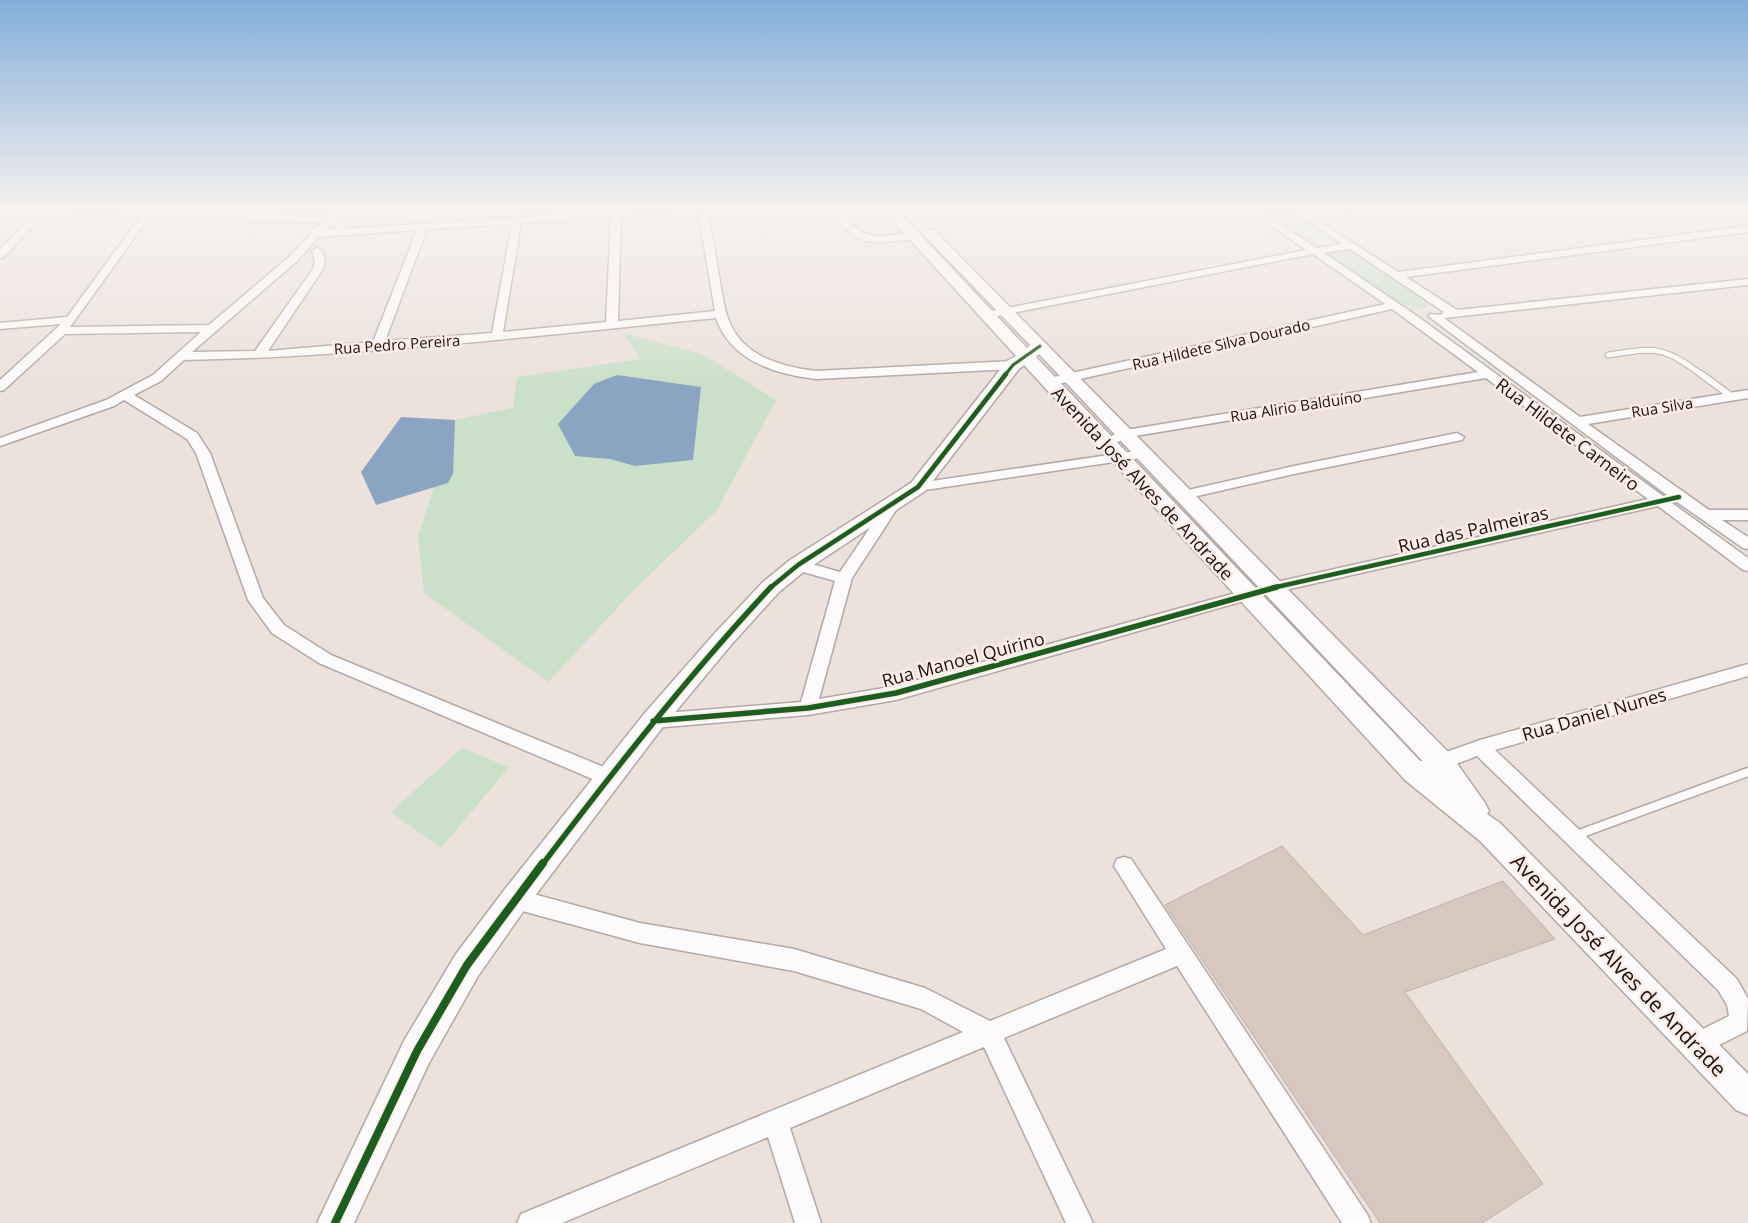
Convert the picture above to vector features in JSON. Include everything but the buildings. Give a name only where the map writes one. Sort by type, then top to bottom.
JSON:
[{"type":"main road","name":"Avenida José Alves de Andrade","points":[[941,267],[1414,772],[1490,832],[1748,1098]]},
{"type":"main road","name":"Avenida José Alves de Andrade","points":[[963,267],[1006,311],[1026,356],[1071,377],[1442,763],[1490,832]]},
{"type":"main road","points":[[335,1223],[417,1051],[466,965],[653,721],[723,639],[771,587],[798,565],[918,487],[1026,356]]},
{"type":"street","points":[[0,387],[62,331],[109,267]]},
{"type":"street","points":[[0,442],[88,412],[126,396],[158,378],[282,267]]},
{"type":"street","points":[[259,355],[318,267]]},
{"type":"street","points":[[378,345],[408,267]]},
{"type":"street","points":[[497,336],[509,267]]},
{"type":"street","points":[[612,324],[614,267]]},
{"type":"street","points":[[712,267],[720,314],[727,331],[736,344],[752,356],[792,372],[816,375],[1026,356]]},
{"type":"street","points":[[986,314],[1229,267]]},
{"type":"street","name":"Rua Hildete Carneiro","points":[[1340,267],[1413,318],[1748,566]]},
{"type":"street","points":[[1386,267],[1455,314]]},
{"type":"street","points":[[1398,275],[1458,267]]},
{"type":"street","points":[[1413,318],[1748,282]]},
{"type":"street","name":"Rua Hildete Silva Dourado","points":[[1049,382],[1394,305]]},
{"type":"street","name":"Rua Pedro Pereira","points":[[181,356],[259,355],[497,336],[720,314]]},
{"type":"street","name":"Rua Hildete Carneiro","points":[[1434,316],[1679,497],[1748,544]]},
{"type":"street","points":[[0,326],[70,320]]},
{"type":"street","points":[[62,331],[212,328]]},
{"type":"street","name":"Rua Alirio Balduíno","points":[[1112,450],[1126,434],[1488,374]]},
{"type":"street","name":"Rua Silva","points":[[1576,422],[1748,394]]},
{"type":"street","points":[[126,396],[192,436],[203,453],[256,600],[278,628],[325,659],[609,778]]},
{"type":"street","points":[[1535,408],[1555,406]]},
{"type":"street","points":[[1184,495],[1294,470],[1457,437]]},
{"type":"street","points":[[918,487],[1112,450],[1144,454]]},
{"type":"street","name":"Rua das Palmeiras","points":[[1272,588],[1679,497]]},
{"type":"street","points":[[808,708],[844,578],[895,501]]},
{"type":"street","points":[[1677,515],[1748,514]]},
{"type":"street","points":[[798,565],[844,578]]},
{"type":"street","name":"Rua Manoel Quirino","points":[[653,721],[808,708],[896,693],[1272,588]]},
{"type":"street","name":"Rua Daniel Nunes","points":[[1414,772],[1442,763],[1480,747],[1748,670]]},
{"type":"street","points":[[1480,747],[1726,982],[1740,1004],[1742,1015],[1739,1023],[1697,1044]]},
{"type":"street","points":[[1124,866],[1358,1223]]},
{"type":"street","points":[[515,899],[640,933],[794,960],[925,999],[990,1034],[1080,1223]]},
{"type":"street","points":[[530,1223],[1182,953]]},
{"type":"street","points":[[776,1122],[808,1223]]},
{"type":"lane","points":[[1608,355],[1647,350],[1663,351],[1731,396]]},
{"type":"lane","points":[[1572,836],[1748,772]]},
{"type":"green space","points":[[1341,267],[1376,267],[1429,301],[1424,309],[1397,303]]},
{"type":"green space","points":[[623,333],[702,354],[776,400],[717,510],[635,589],[548,682],[424,593],[418,537],[455,420],[513,408],[517,377],[641,359]]},
{"type":"green space","points":[[462,748],[509,767],[441,848],[391,812]]},
{"type":"water","points":[[617,375],[701,387],[693,460],[635,466],[610,459],[575,456],[558,424],[594,384]]},
{"type":"water","points":[[401,417],[455,420],[453,474],[448,483],[376,505],[361,472]]},
{"type":"cycle path","points":[[335,1223],[417,1051],[467,965],[515,899],[653,721],[723,639],[771,587],[798,565],[918,487],[1013,365],[1040,346]]},
{"type":"cycle path","points":[[653,721],[808,708],[896,693],[1272,588],[1679,497]]}]
